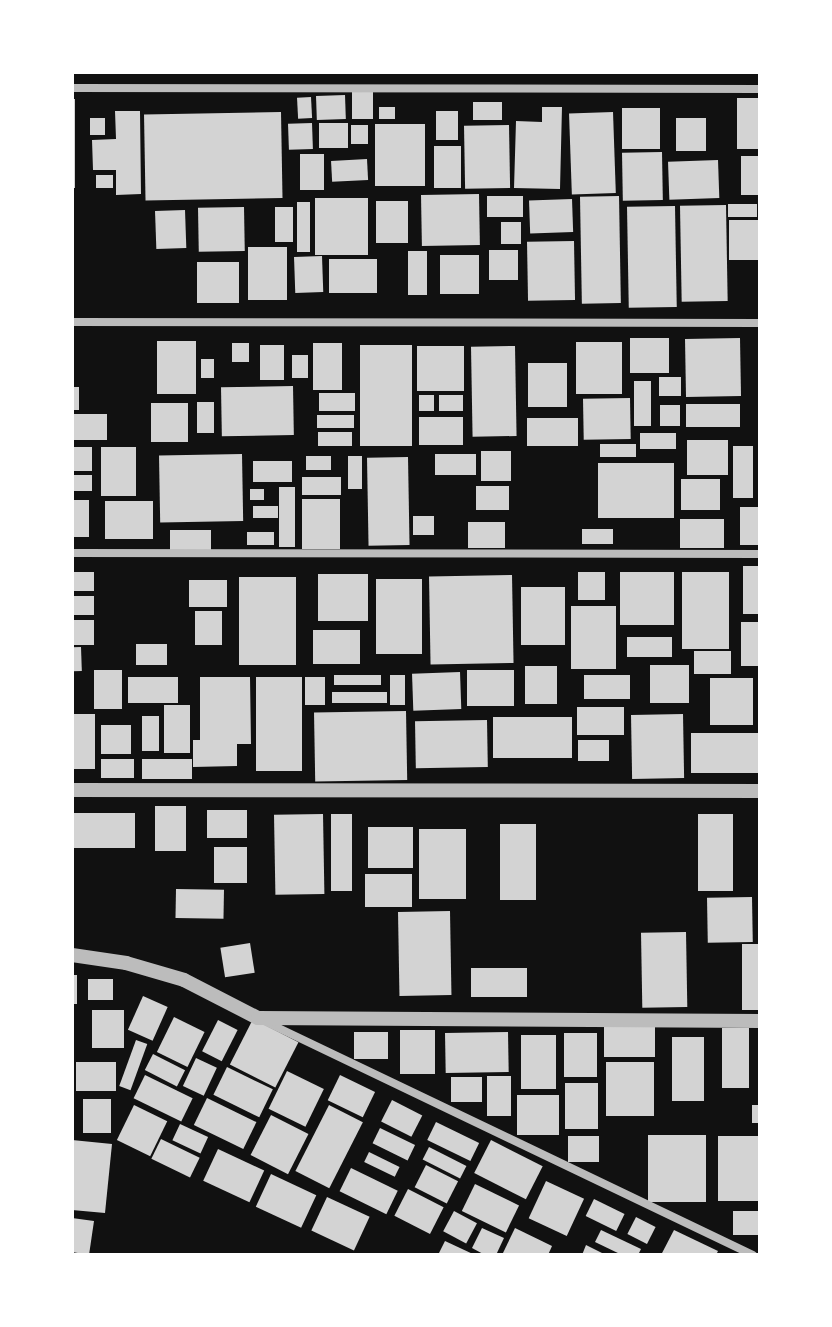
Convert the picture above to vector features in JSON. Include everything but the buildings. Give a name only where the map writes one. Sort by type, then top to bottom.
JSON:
[{"type":"street","points":[[72,88],[760,89]]},
{"type":"street","points":[[72,322],[760,323]]},
{"type":"street","points":[[72,553],[760,554]]},
{"type":"street","points":[[72,790],[760,791]]},
{"type":"street","points":[[72,955],[126,963],[184,980],[753,1255]]},
{"type":"street","points":[[258,1018],[760,1021]]}]
